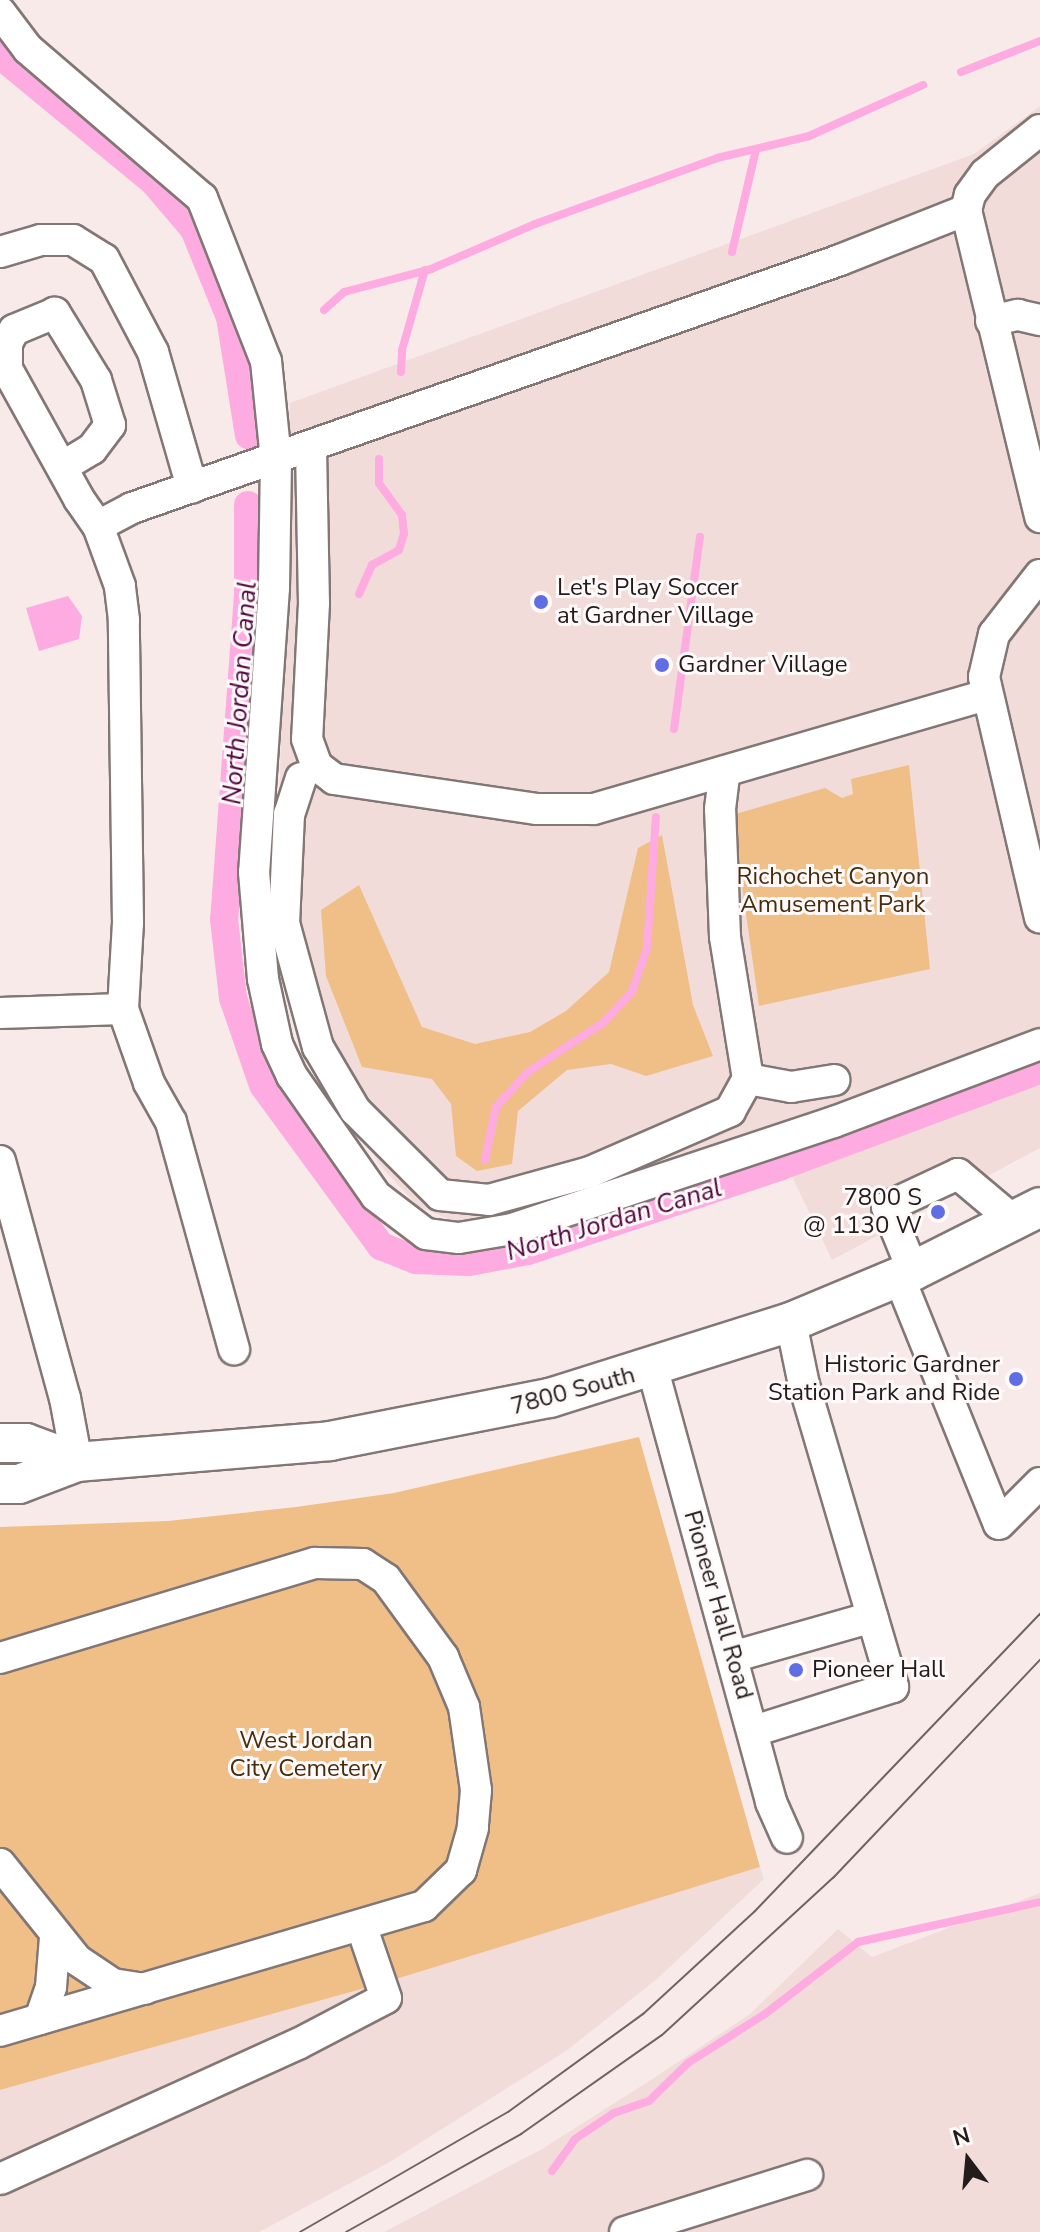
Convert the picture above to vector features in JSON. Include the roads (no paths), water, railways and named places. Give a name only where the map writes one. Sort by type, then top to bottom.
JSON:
[{"type":"main road","name":"7800 South","points":[[0,1484],[19,1484],[77,1462],[226,1454],[377,1435],[498,1411],[653,1370],[791,1322],[906,1274],[1027,1214]]},
{"type":"main road","name":"7800 South","points":[[0,1443],[26,1443],[77,1462]]},
{"type":"street","points":[[0,12],[28,49],[202,198],[266,361],[276,460],[273,604],[254,872],[263,979],[277,1044],[292,1076],[376,1196],[411,1226],[426,1234],[459,1238],[512,1229],[834,1122],[1040,1044]]},
{"type":"street","points":[[1040,130],[985,174],[966,210],[1040,517]]},
{"type":"street","points":[[98,526],[192,487],[311,448],[840,260],[966,210]]},
{"type":"street","points":[[0,252],[41,240],[73,240],[104,259],[157,361],[192,487]]},
{"type":"street","points":[[62,467],[92,449],[110,425],[96,380],[55,313],[14,330],[5,356],[7,369],[62,467],[98,526],[120,586],[124,620],[128,923],[123,1009],[149,1083],[171,1122],[234,1349]]},
{"type":"street","points":[[991,321],[1018,315],[1040,320]]},
{"type":"street","points":[[311,448],[314,603],[307,739],[312,759],[327,775],[386,788],[567,811],[611,805],[987,695]]},
{"type":"street","points":[[1040,575],[988,647],[987,695],[1040,918]]},
{"type":"street","points":[[301,778],[289,814],[284,923],[318,1047],[355,1110],[440,1195],[489,1200],[590,1172],[730,1111],[748,1079],[725,937],[720,809],[725,771]]},
{"type":"street","points":[[0,1013],[123,1009]]},
{"type":"street","points":[[748,1079],[791,1087],[834,1080]]},
{"type":"street","points":[[0,1161],[65,1398],[77,1462]]},
{"type":"street","points":[[1027,1214],[958,1174],[887,1207],[906,1274],[999,1524],[1040,1483]]},
{"type":"street","points":[[754,1731],[893,1687],[791,1322]]},
{"type":"street","name":"Pioneer Hall Road","points":[[653,1370],[771,1802],[787,1838]]},
{"type":"street","points":[[0,1658],[315,1563],[349,1560],[373,1569],[397,1591],[451,1671],[466,1717],[476,1790],[468,1850],[453,1883],[404,1916],[0,2031]]},
{"type":"street","points":[[732,1657],[872,1617]]},
{"type":"street","points":[[0,1864],[55,1937],[96,1975],[147,1989]]},
{"type":"street","points":[[0,2179],[298,2044],[386,1998],[362,1928]]},
{"type":"street","points":[[40,2019],[51,1987],[55,1937]]},
{"type":"street","points":[[625,2232],[807,2175]]},
{"type":"waterway","points":[[961,72],[1040,41]]},
{"type":"waterway","name":"North Jordan Canal","points":[[0,55],[153,181],[194,229],[230,317],[249,435]]},
{"type":"waterway","points":[[324,310],[344,292],[431,269],[535,224],[717,158],[809,136],[923,85]]},
{"type":"waterway","points":[[732,252],[756,150]]},
{"type":"waterway","points":[[401,372],[402,350],[425,270]]},
{"type":"waterway","points":[[359,594],[372,565],[399,550],[404,534],[402,515],[379,483],[379,459]]},
{"type":"waterway","name":"North Jordan Canal","points":[[248,505],[248,595],[224,919],[233,998],[263,1085],[381,1246],[416,1260],[469,1262],[528,1251],[779,1167],[1040,1070]]},
{"type":"waterway","points":[[674,729],[700,537]]},
{"type":"waterway","points":[[485,1160],[496,1107],[528,1072],[603,1023],[632,992],[647,948],[656,817]]},
{"type":"waterway","points":[[552,2171],[575,2139],[614,2113],[649,2101],[688,2063],[765,2014],[858,1942],[1040,1902]]},
{"type":"tram line","points":[[300,2232],[508,2112],[643,2014],[755,1911],[1040,1614]]},
{"type":"tram line","points":[[346,2232],[521,2134],[662,2035],[833,1878],[1040,1660]]},
{"type":"place","name":"Let's Play Soccer at Gardner Village","points":[[541,602]]},
{"type":"place","name":"Gardner Village","points":[[662,665]]},
{"type":"place","name":"7800 S @ 1130 W","points":[[938,1212]]},
{"type":"place","name":"Historic Gardner Station Park and Ride","points":[[1016,1379]]},
{"type":"place","name":"Pioneer Hall","points":[[796,1670]]},
{"type":"park label","name":"Richochet Canyon Amusement Park","points":[[833,891]]},
{"type":"park label","name":"West Jordan City Cemetery","points":[[306,1755]]}]
